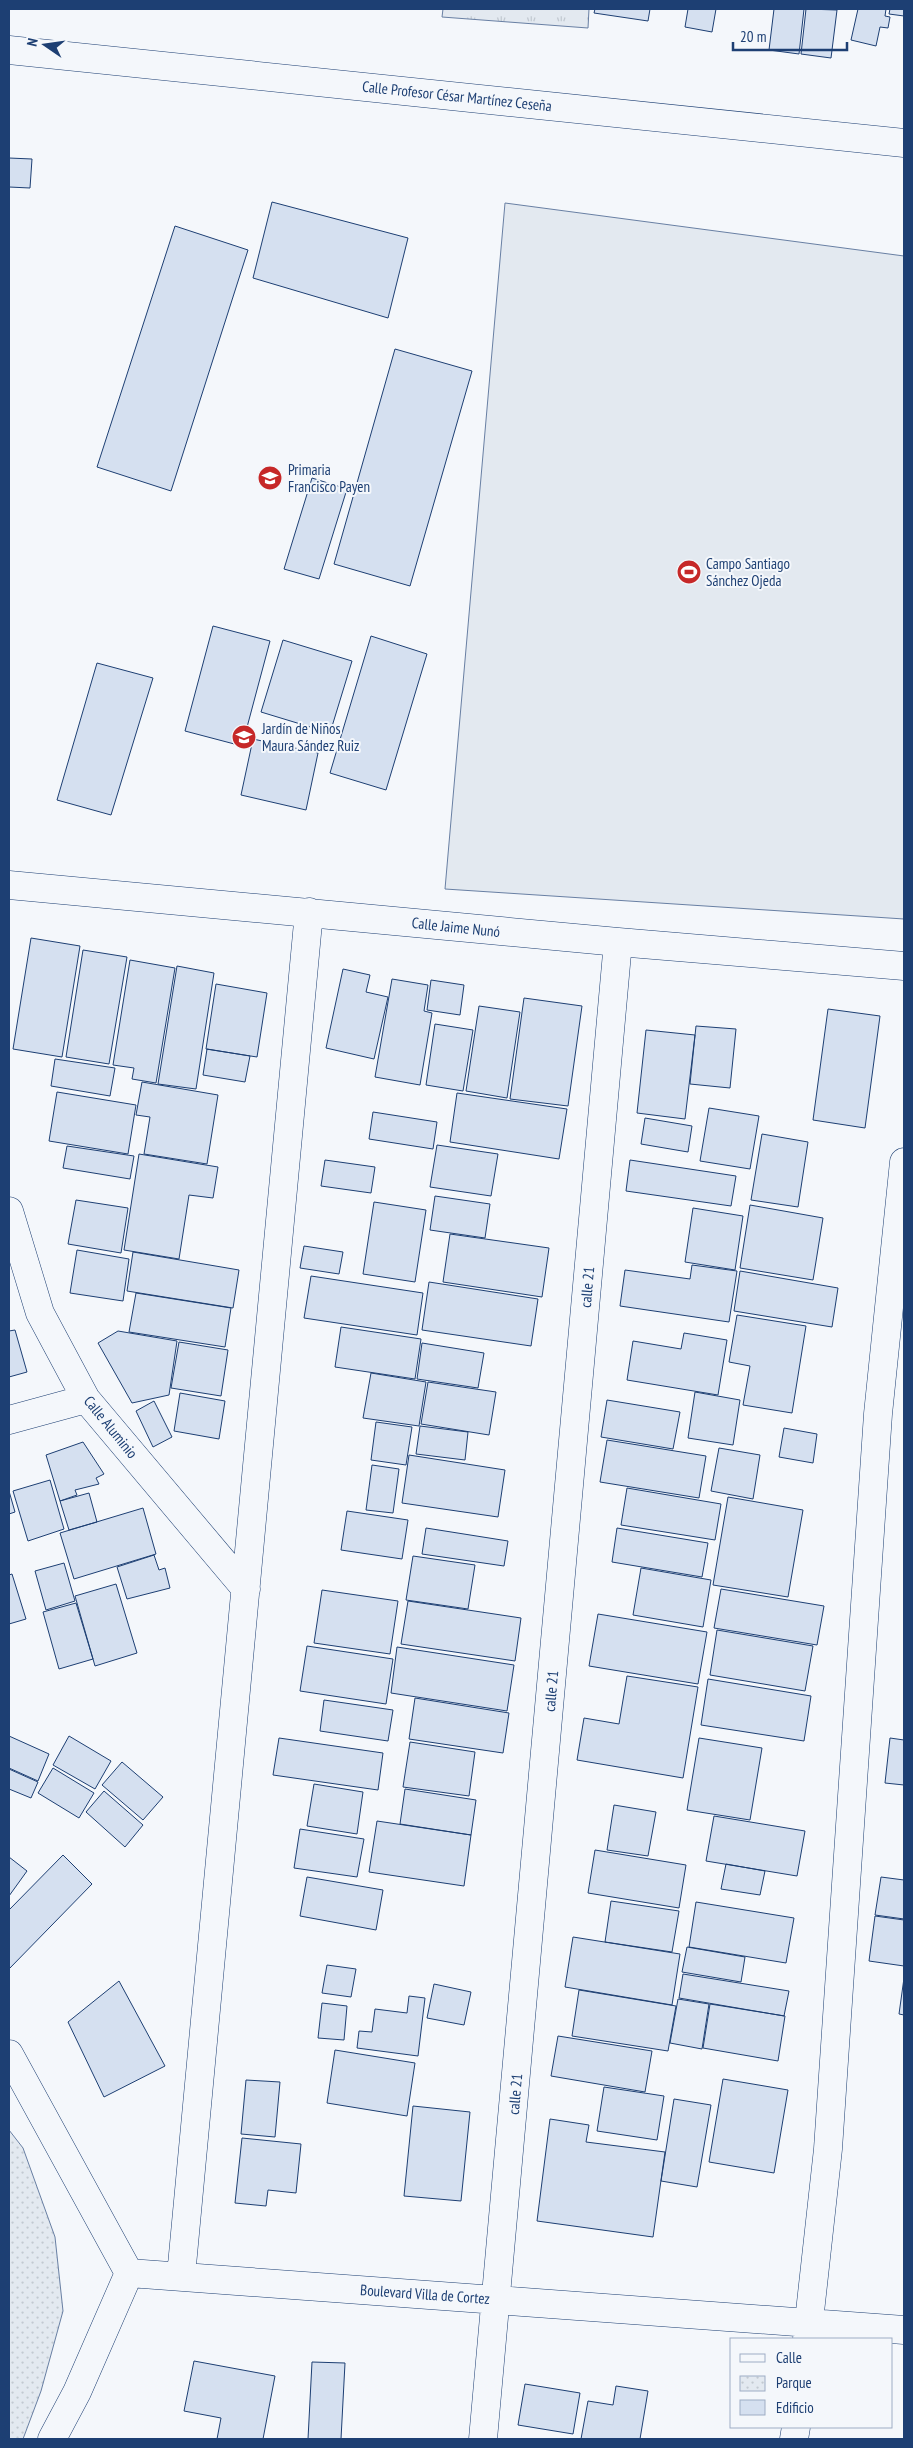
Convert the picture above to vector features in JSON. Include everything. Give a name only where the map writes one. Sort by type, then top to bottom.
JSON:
[{"type":"street","name":"Calle Profesor César Martínez Ceseña","points":[[9,50],[904,143]]},
{"type":"street","name":"Calle Jaime Nunó","points":[[9,886],[309,912],[618,942],[904,966]]},
{"type":"street","points":[[181,2276],[309,912]]},
{"type":"street","name":"calle 21","points":[[483,2439],[618,942]]},
{"type":"street","points":[[808,2331],[828,2149],[878,1414],[904,1162]]},
{"type":"street","name":"Calle Aluminio","points":[[9,1211],[40,1313],[86,1399],[246,1589]]},
{"type":"street","points":[[9,1420],[86,1399]]},
{"type":"street","points":[[9,2054],[128,2272],[77,2392],[52,2439]]},
{"type":"street","name":"Boulevard Villa de Cortez","points":[[128,2272],[496,2300],[808,2331],[904,2330]]},
{"type":"green space","points":[[443,9],[589,9],[588,28],[442,17]]},
{"type":"green space","name":"Campo Santiago Sánchez Ojeda","points":[[505,203],[904,256],[904,919],[445,889]]},
{"type":"green space","points":[[9,2130],[23,2148],[55,2237],[63,2311],[41,2391],[23,2439],[9,2439]]},
{"type":"building","points":[[595,9],[650,9],[648,21],[594,13]]},
{"type":"building","points":[[688,9],[716,9],[712,32],[685,27]]},
{"type":"building","points":[[774,9],[804,9],[799,54],[769,50]]},
{"type":"building","points":[[806,9],[837,10],[831,58],[801,54]]},
{"type":"building","points":[[858,9],[886,9],[885,16],[890,17],[888,28],[880,27],[876,46],[851,40]]},
{"type":"building","points":[[890,9],[904,9],[904,16],[889,14]]},
{"type":"building","points":[[9,158],[32,159],[30,188],[9,187]]},
{"type":"building","points":[[272,202],[408,238],[388,318],[253,278]]},
{"type":"building","points":[[175,226],[248,250],[171,491],[97,467]]},
{"type":"building","points":[[395,349],[472,371],[410,586],[334,564]]},
{"type":"building","points":[[312,478],[347,489],[319,579],[284,569]]},
{"type":"building","points":[[213,626],[270,641],[242,746],[185,731]]},
{"type":"building","points":[[371,636],[427,654],[386,790],[330,773]]},
{"type":"building","points":[[283,640],[352,661],[330,733],[261,712]]},
{"type":"building","points":[[97,663],[153,678],[111,815],[57,800]]},
{"type":"building","points":[[253,739],[318,753],[306,810],[241,795]]},
{"type":"building","points":[[31,938],[80,946],[62,1057],[13,1049]]},
{"type":"building","points":[[83,950],[127,957],[109,1064],[66,1057]]},
{"type":"building","points":[[130,960],[175,968],[156,1083],[132,1079],[134,1068],[113,1065]]},
{"type":"building","points":[[177,966],[214,973],[196,1089],[158,1084]]},
{"type":"building","points":[[343,969],[370,975],[366,992],[388,997],[374,1059],[326,1048]]},
{"type":"building","points":[[392,979],[428,985],[424,1011],[432,1013],[420,1085],[375,1077]]},
{"type":"building","points":[[431,980],[464,985],[460,1015],[427,1010]]},
{"type":"building","points":[[216,984],[267,993],[257,1057],[206,1049]]},
{"type":"building","points":[[524,998],[582,1006],[568,1106],[510,1099]]},
{"type":"building","points":[[479,1006],[520,1012],[507,1098],[466,1091]]},
{"type":"building","points":[[828,1009],[880,1016],[865,1128],[813,1120]]},
{"type":"building","points":[[435,1024],[473,1030],[463,1091],[426,1085]]},
{"type":"building","points":[[696,1026],[736,1029],[730,1088],[690,1084]]},
{"type":"building","points":[[646,1030],[695,1035],[685,1119],[637,1113]]},
{"type":"building","points":[[207,1049],[250,1056],[245,1082],[203,1075]]},
{"type":"building","points":[[55,1059],[115,1068],[110,1096],[51,1086]]},
{"type":"building","points":[[142,1082],[218,1095],[207,1164],[144,1154],[150,1117],[136,1115]]},
{"type":"building","points":[[57,1092],[136,1105],[128,1154],[49,1141]]},
{"type":"building","points":[[457,1093],[567,1109],[559,1159],[450,1142]]},
{"type":"building","points":[[709,1108],[759,1116],[750,1169],[700,1161]]},
{"type":"building","points":[[373,1112],[437,1122],[433,1149],[369,1139]]},
{"type":"building","points":[[645,1118],[692,1126],[688,1152],[641,1144]]},
{"type":"building","points":[[762,1134],[808,1142],[798,1207],[751,1200]]},
{"type":"building","points":[[437,1145],[498,1154],[491,1196],[430,1187]]},
{"type":"building","points":[[67,1146],[134,1156],[130,1179],[63,1168]]},
{"type":"building","points":[[139,1154],[218,1167],[213,1198],[189,1195],[179,1259],[124,1250]]},
{"type":"building","points":[[325,1160],[375,1167],[371,1193],[321,1186]]},
{"type":"building","points":[[630,1160],[736,1176],[731,1206],[626,1191]]},
{"type":"building","points":[[435,1196],[490,1204],[485,1238],[430,1230]]},
{"type":"building","points":[[76,1200],[128,1208],[121,1253],[68,1244]]},
{"type":"building","points":[[374,1202],[426,1210],[415,1282],[363,1274]]},
{"type":"building","points":[[750,1205],[823,1218],[813,1280],[740,1268]]},
{"type":"building","points":[[693,1208],[743,1216],[735,1270],[685,1262]]},
{"type":"building","points":[[450,1234],[549,1248],[542,1297],[443,1282]]},
{"type":"building","points":[[304,1246],[343,1252],[339,1274],[300,1268]]},
{"type":"building","points":[[77,1250],[129,1259],[123,1301],[70,1293]]},
{"type":"building","points":[[133,1252],[239,1270],[233,1308],[127,1291]]},
{"type":"building","points":[[692,1265],[737,1271],[729,1322],[620,1306],[625,1270],[690,1279]]},
{"type":"building","points":[[740,1271],[838,1288],[832,1327],[734,1311]]},
{"type":"building","points":[[311,1276],[423,1293],[417,1335],[304,1318]]},
{"type":"building","points":[[429,1282],[538,1299],[531,1346],[422,1330]]},
{"type":"building","points":[[136,1293],[231,1308],[225,1347],[129,1332]]},
{"type":"building","points":[[737,1315],[806,1326],[792,1413],[743,1405],[750,1366],[729,1362]]},
{"type":"building","points":[[341,1327],[421,1339],[415,1379],[335,1367]]},
{"type":"building","points":[[15,1330],[27,1372],[9,1377],[9,1331]]},
{"type":"building","points":[[118,1331],[177,1341],[169,1395],[132,1403],[98,1343]]},
{"type":"building","points":[[684,1333],[727,1340],[718,1395],[627,1380],[633,1341],[681,1349]]},
{"type":"building","points":[[179,1342],[228,1350],[221,1396],[171,1388]]},
{"type":"building","points":[[422,1343],[484,1353],[478,1388],[417,1379]]},
{"type":"building","points":[[371,1373],[426,1382],[419,1426],[363,1418]]},
{"type":"building","points":[[428,1382],[496,1392],[489,1435],[421,1424]]},
{"type":"building","points":[[695,1392],[740,1400],[733,1445],[688,1438]]},
{"type":"building","points":[[180,1393],[225,1401],[219,1439],[174,1431]]},
{"type":"building","points":[[607,1400],[680,1412],[673,1449],[601,1437]]},
{"type":"building","points":[[154,1401],[172,1437],[153,1447],[136,1411]]},
{"type":"building","points":[[376,1422],[412,1427],[406,1465],[371,1460]]},
{"type":"building","points":[[420,1426],[468,1432],[465,1460],[416,1454]]},
{"type":"building","points":[[784,1428],[817,1434],[813,1463],[779,1457]]},
{"type":"building","points":[[607,1440],[706,1456],[699,1498],[600,1482]]},
{"type":"building","points":[[83,1442],[104,1474],[96,1478],[99,1484],[75,1490],[77,1495],[60,1501],[46,1455]]},
{"type":"building","points":[[719,1448],[760,1455],[753,1499],[711,1491]]},
{"type":"building","points":[[409,1455],[505,1470],[498,1517],[402,1503]]},
{"type":"building","points":[[372,1465],[399,1469],[393,1513],[366,1510]]},
{"type":"building","points":[[50,1480],[64,1529],[28,1541],[13,1491]]},
{"type":"building","points":[[627,1488],[721,1504],[715,1540],[621,1525]]},
{"type":"building","points":[[9,1491],[15,1512],[9,1514]]},
{"type":"building","points":[[89,1493],[97,1522],[69,1530],[60,1501]]},
{"type":"building","points":[[728,1497],[803,1510],[788,1597],[713,1585]]},
{"type":"building","points":[[143,1508],[156,1554],[74,1579],[60,1533]]},
{"type":"building","points":[[347,1511],[408,1520],[402,1559],[341,1550]]},
{"type":"building","points":[[426,1528],[508,1541],[504,1566],[422,1554]]},
{"type":"building","points":[[617,1528],[708,1543],[702,1577],[612,1562]]},
{"type":"building","points":[[154,1555],[159,1570],[165,1568],[170,1588],[127,1599],[117,1567]]},
{"type":"building","points":[[413,1556],[475,1565],[468,1609],[406,1600]]},
{"type":"building","points":[[64,1563],[75,1601],[46,1610],[35,1571]]},
{"type":"building","points":[[641,1568],[711,1580],[703,1627],[633,1615]]},
{"type":"building","points":[[12,1574],[26,1619],[9,1624],[9,1575]]},
{"type":"building","points":[[116,1584],[137,1653],[95,1666],[75,1596]]},
{"type":"building","points":[[721,1589],[824,1606],[817,1645],[714,1628]]},
{"type":"building","points":[[322,1590],[398,1601],[390,1654],[314,1643]]},
{"type":"building","points":[[408,1601],[521,1618],[515,1661],[401,1644]]},
{"type":"building","points":[[76,1603],[93,1659],[59,1669],[43,1612]]},
{"type":"building","points":[[598,1614],[707,1632],[698,1684],[589,1666]]},
{"type":"building","points":[[717,1630],[813,1646],[805,1691],[710,1675]]},
{"type":"building","points":[[307,1646],[393,1659],[386,1704],[300,1691]]},
{"type":"building","points":[[397,1647],[514,1665],[507,1711],[391,1693]]},
{"type":"building","points":[[627,1676],[698,1687],[683,1778],[577,1760],[584,1718],[619,1724]]},
{"type":"building","points":[[708,1679],[811,1696],[804,1741],[701,1725]]},
{"type":"building","points":[[415,1698],[509,1713],[503,1753],[409,1739]]},
{"type":"building","points":[[324,1700],[393,1710],[388,1741],[320,1731]]},
{"type":"building","points":[[9,1736],[49,1754],[38,1781],[9,1768]]},
{"type":"building","points":[[69,1736],[111,1761],[95,1789],[53,1765]]},
{"type":"building","points":[[279,1738],[383,1753],[378,1790],[273,1775]]},
{"type":"building","points":[[699,1738],[762,1748],[750,1820],[687,1810]]},
{"type":"building","points":[[890,1738],[904,1740],[904,1785],[885,1783]]},
{"type":"building","points":[[410,1742],[475,1752],[469,1796],[403,1787]]},
{"type":"building","points":[[122,1762],[163,1797],[143,1820],[102,1785]]},
{"type":"building","points":[[53,1768],[94,1793],[79,1818],[38,1793]]},
{"type":"building","points":[[9,1769],[38,1782],[31,1798],[9,1789]]},
{"type":"building","points":[[314,1784],[363,1792],[357,1834],[307,1826]]},
{"type":"building","points":[[405,1789],[476,1800],[471,1835],[400,1824]]},
{"type":"building","points":[[104,1791],[143,1825],[125,1847],[86,1812]]},
{"type":"building","points":[[614,1805],[656,1812],[648,1856],[607,1850]]},
{"type":"building","points":[[714,1816],[805,1831],[797,1876],[706,1861]]},
{"type":"building","points":[[377,1821],[471,1835],[464,1886],[369,1872]]},
{"type":"building","points":[[300,1829],[364,1839],[357,1877],[294,1868]]},
{"type":"building","points":[[595,1850],[686,1865],[679,1908],[588,1893]]},
{"type":"building","points":[[63,1855],[92,1884],[9,1969],[9,1910]]},
{"type":"building","points":[[9,1857],[27,1871],[9,1896]]},
{"type":"building","points":[[726,1864],[765,1871],[760,1895],[721,1889]]},
{"type":"building","points":[[307,1877],[383,1890],[376,1930],[300,1916]]},
{"type":"building","points":[[881,1877],[904,1880],[904,1919],[875,1915]]},
{"type":"building","points":[[611,1901],[679,1911],[672,1952],[605,1942]]},
{"type":"building","points":[[696,1902],[794,1918],[786,1963],[689,1947]]},
{"type":"building","points":[[875,1916],[904,1920],[904,1966],[869,1961]]},
{"type":"building","points":[[573,1937],[680,1954],[672,2005],[565,1987]]},
{"type":"building","points":[[687,1947],[745,1957],[741,1982],[682,1972]]},
{"type":"building","points":[[327,1965],[356,1969],[351,1997],[322,1993]]},
{"type":"building","points":[[683,1974],[789,1991],[784,2016],[679,1998]]},
{"type":"building","points":[[904,1978],[904,2015],[899,2014]]},
{"type":"building","points":[[119,1981],[165,2066],[104,2097],[68,2022]]},
{"type":"building","points":[[434,1984],[471,1992],[464,2025],[427,2018]]},
{"type":"building","points":[[579,1990],[676,2006],[668,2051],[572,2036]]},
{"type":"building","points":[[409,1996],[425,1998],[418,2056],[357,2048],[359,2031],[372,2032],[375,2009],[407,2013]]},
{"type":"building","points":[[678,1999],[709,2004],[702,2049],[670,2043]]},
{"type":"building","points":[[322,2003],[347,2006],[344,2040],[318,2038]]},
{"type":"building","points":[[710,2004],[785,2016],[778,2061],[703,2048]]},
{"type":"building","points":[[558,2036],[652,2051],[645,2092],[551,2076]]},
{"type":"building","points":[[335,2050],[415,2063],[407,2116],[327,2103]]},
{"type":"building","points":[[723,2079],[788,2090],[774,2173],[709,2162]]},
{"type":"building","points":[[246,2080],[280,2082],[275,2137],[241,2134]]},
{"type":"building","points":[[604,2087],[664,2096],[657,2140],[597,2131]]},
{"type":"building","points":[[674,2099],[711,2105],[697,2187],[661,2181]]},
{"type":"building","points":[[413,2106],[470,2112],[461,2201],[404,2196]]},
{"type":"building","points":[[550,2119],[589,2125],[586,2142],[665,2152],[653,2237],[537,2221]]},
{"type":"building","points":[[242,2138],[301,2144],[296,2193],[268,2190],[266,2206],[235,2203]]},
{"type":"building","points":[[194,2361],[275,2376],[263,2439],[217,2439],[221,2418],[184,2411]]},
{"type":"building","points":[[312,2362],[345,2363],[341,2439],[308,2439]]},
{"type":"building","points":[[525,2384],[580,2393],[573,2434],[518,2425]]},
{"type":"building","points":[[616,2386],[648,2391],[640,2439],[581,2439],[588,2401],[613,2405]]},
{"type":"place","name":"Primaria Francisco Payen","points":[[270,478]]},
{"type":"place","name":"Campo Santiago Sánchez Ojeda","points":[[689,572]]},
{"type":"place","name":"Jardín de Niños Maura Sández Ruiz","points":[[244,737]]}]
